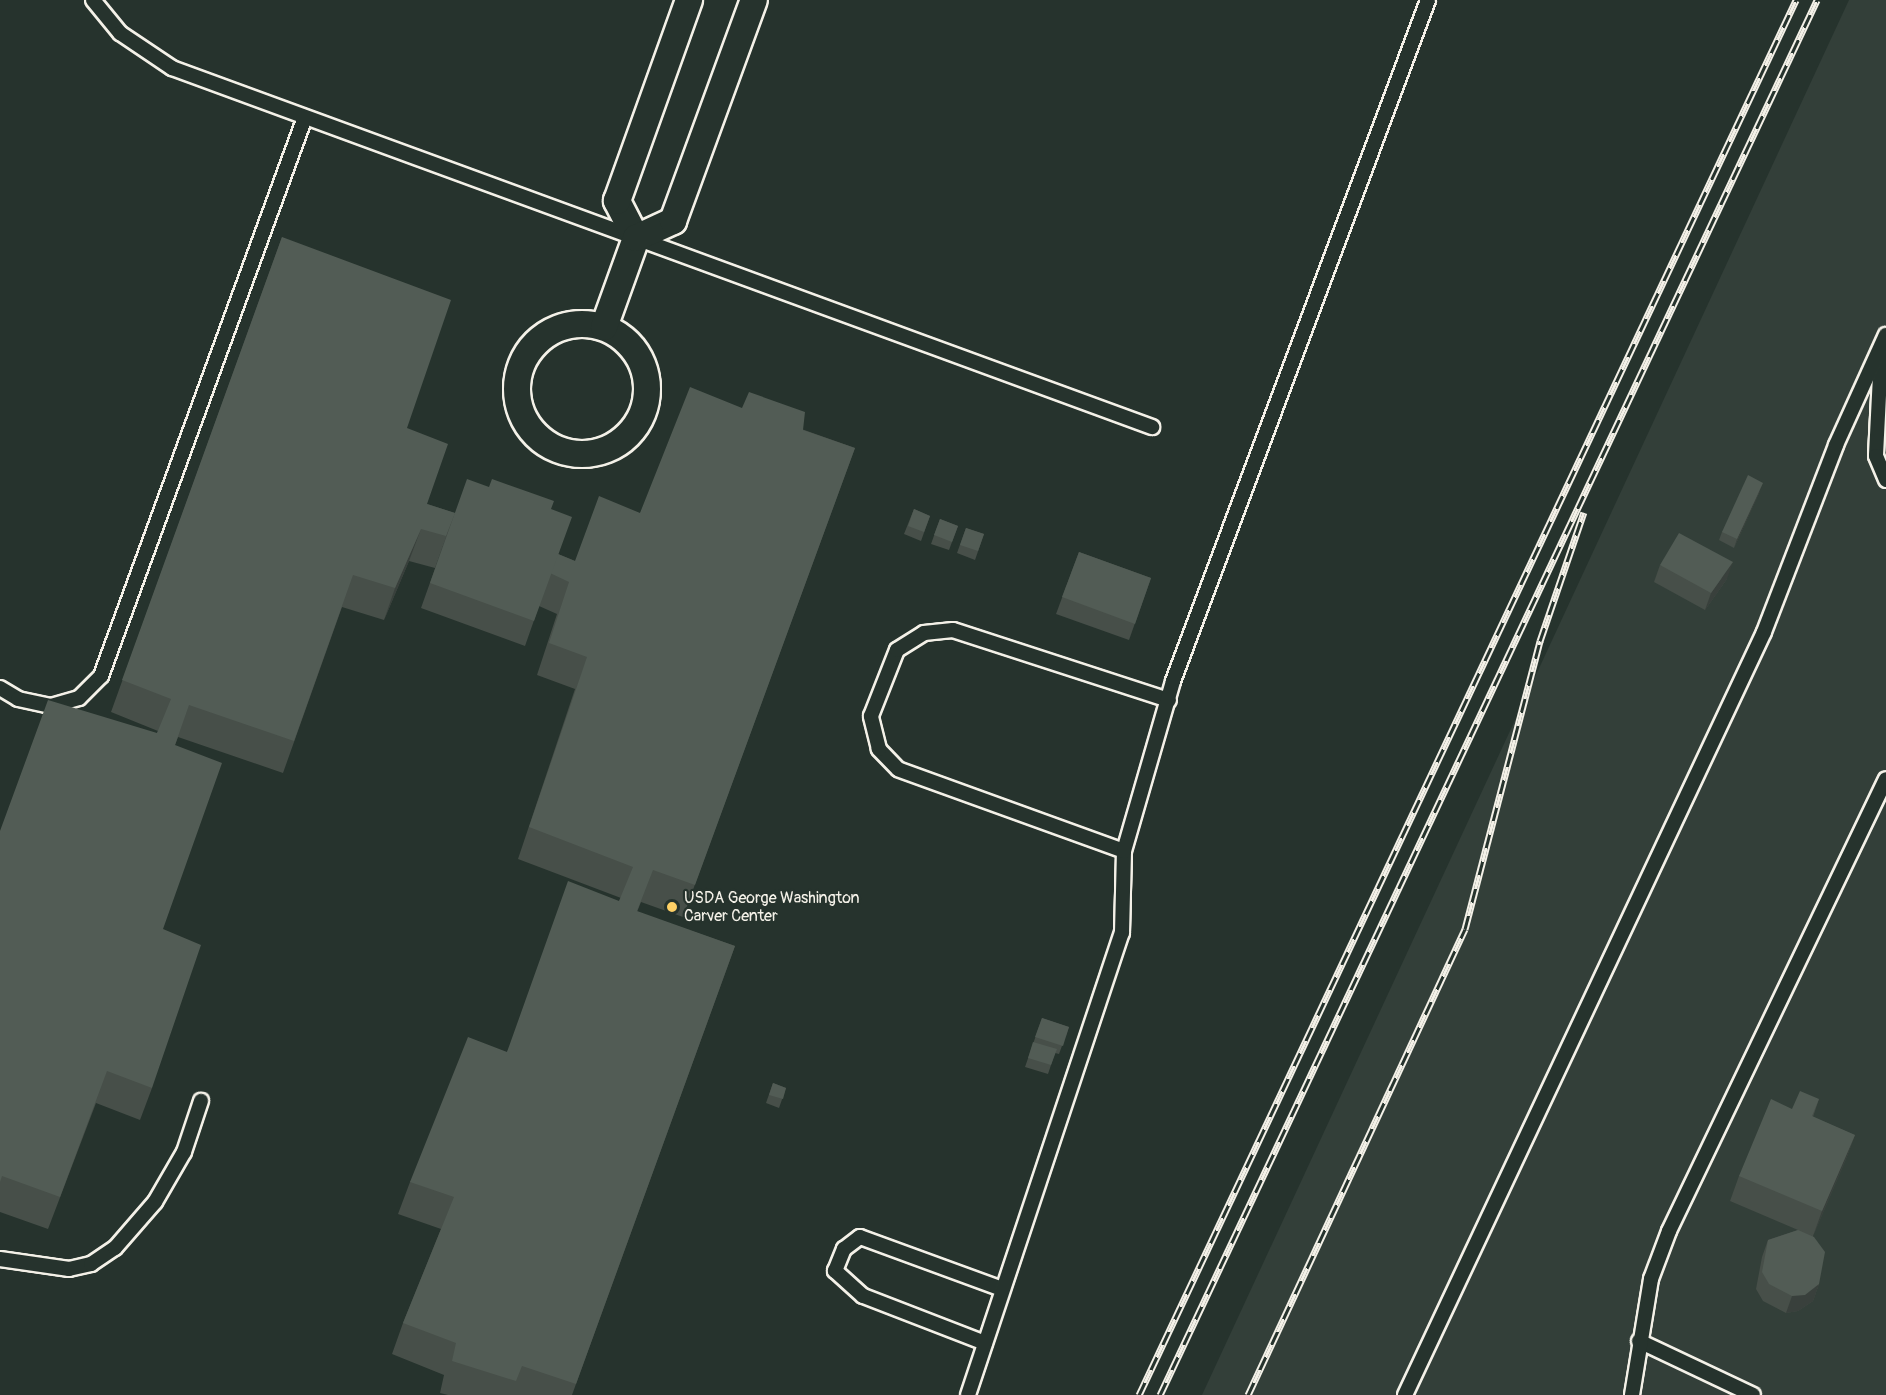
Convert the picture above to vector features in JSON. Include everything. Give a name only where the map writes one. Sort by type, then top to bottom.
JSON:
[{"type":"street","points":[[636,238],[617,201],[689,0]]},
{"type":"street","points":[[604,327],[636,238],[674,221],[754,0]]},
{"type":"street","points":[[564,326],[604,327],[638,355],[646,374],[642,414],[631,431],[597,452],[555,448],[536,435],[524,417],[517,395],[519,373],[544,336],[564,326]]},
{"type":"lane","points":[[93,0],[120,33],[172,68],[1152,426]]},
{"type":"lane","points":[[968,1395],[1122,933],[1125,852],[1169,700],[1428,0]]},
{"type":"lane","points":[[0,688],[18,699],[51,706],[79,698],[101,676],[305,117]]},
{"type":"lane","points":[[1884,340],[1876,456],[1886,480]]},
{"type":"lane","points":[[1405,1395],[1764,632],[1836,445],[1884,340]]},
{"type":"lane","points":[[1125,852],[897,769],[879,749],[871,716],[897,650],[924,633],[953,630],[1169,700]]},
{"type":"lane","points":[[1632,1395],[1651,1278],[1669,1231],[1886,778]]},
{"type":"lane","points":[[0,1259],[69,1269],[91,1264],[115,1248],[155,1202],[178,1162],[201,1101]]},
{"type":"lane","points":[[985,1342],[863,1296],[835,1271],[844,1249],[860,1237],[1002,1289]]},
{"type":"lane","points":[[1639,1341],[1753,1395]]},
{"type":"shaded area","points":[[1849,0],[1886,0],[1886,1395],[1202,1395]]},
{"type":"building","points":[[282,237],[451,300],[407,428],[448,444],[427,504],[455,513],[446,536],[421,529],[395,588],[353,575],[294,741],[189,705],[175,745],[222,763],[163,929],[201,945],[152,1088],[107,1071],[60,1197],[2,1176],[0,1182],[0,831],[48,700],[157,733],[171,699],[122,680]]},
{"type":"building","name":"USDA George Washington Carver Center","points":[[690,387],[742,408],[749,392],[805,412],[803,430],[855,448],[695,885],[653,870],[637,911],[735,946],[576,1384],[522,1366],[516,1381],[452,1361],[456,1343],[403,1323],[454,1197],[410,1182],[468,1037],[507,1052],[568,881],[619,901],[633,867],[529,827],[587,657],[549,643],[569,582],[550,573],[558,554],[575,561],[599,496],[640,513]]},
{"type":"building","points":[[1748,475],[1763,483],[1737,539],[1722,532]]},
{"type":"building","points":[[467,479],[489,487],[492,479],[554,501],[551,509],[572,517],[534,621],[430,583]]},
{"type":"building","points":[[914,509],[930,516],[924,532],[908,526]]},
{"type":"building","points":[[940,519],[958,526],[952,542],[934,535]]},
{"type":"building","points":[[966,528],[984,534],[978,551],[960,545]]},
{"type":"building","points":[[1679,533],[1733,562],[1711,593],[1660,565]]},
{"type":"building","points":[[1079,552],[1151,578],[1135,624],[1062,597]]},
{"type":"building","points":[[1042,1018],[1069,1027],[1063,1046],[1035,1037]]},
{"type":"building","points":[[1033,1042],[1057,1049],[1051,1065],[1028,1058]]},
{"type":"building","points":[[773,1083],[786,1088],[783,1099],[769,1095]]},
{"type":"building","points":[[1800,1091],[1819,1099],[1812,1116],[1855,1135],[1822,1211],[1739,1176],[1771,1099],[1792,1109]]},
{"type":"building","points":[[1798,1230],[1814,1237],[1825,1252],[1819,1284],[1805,1295],[1792,1296],[1769,1284],[1762,1272],[1768,1240]]},
{"type":"railway","points":[[1139,1395],[1796,0]]},
{"type":"railway","points":[[1160,1395],[1817,0]]},
{"type":"railway","points":[[1248,1395],[1465,929],[1540,641],[1584,512]]},
{"type":"place","name":"USDA George Washington Carver Center","points":[[672,907]]}]
